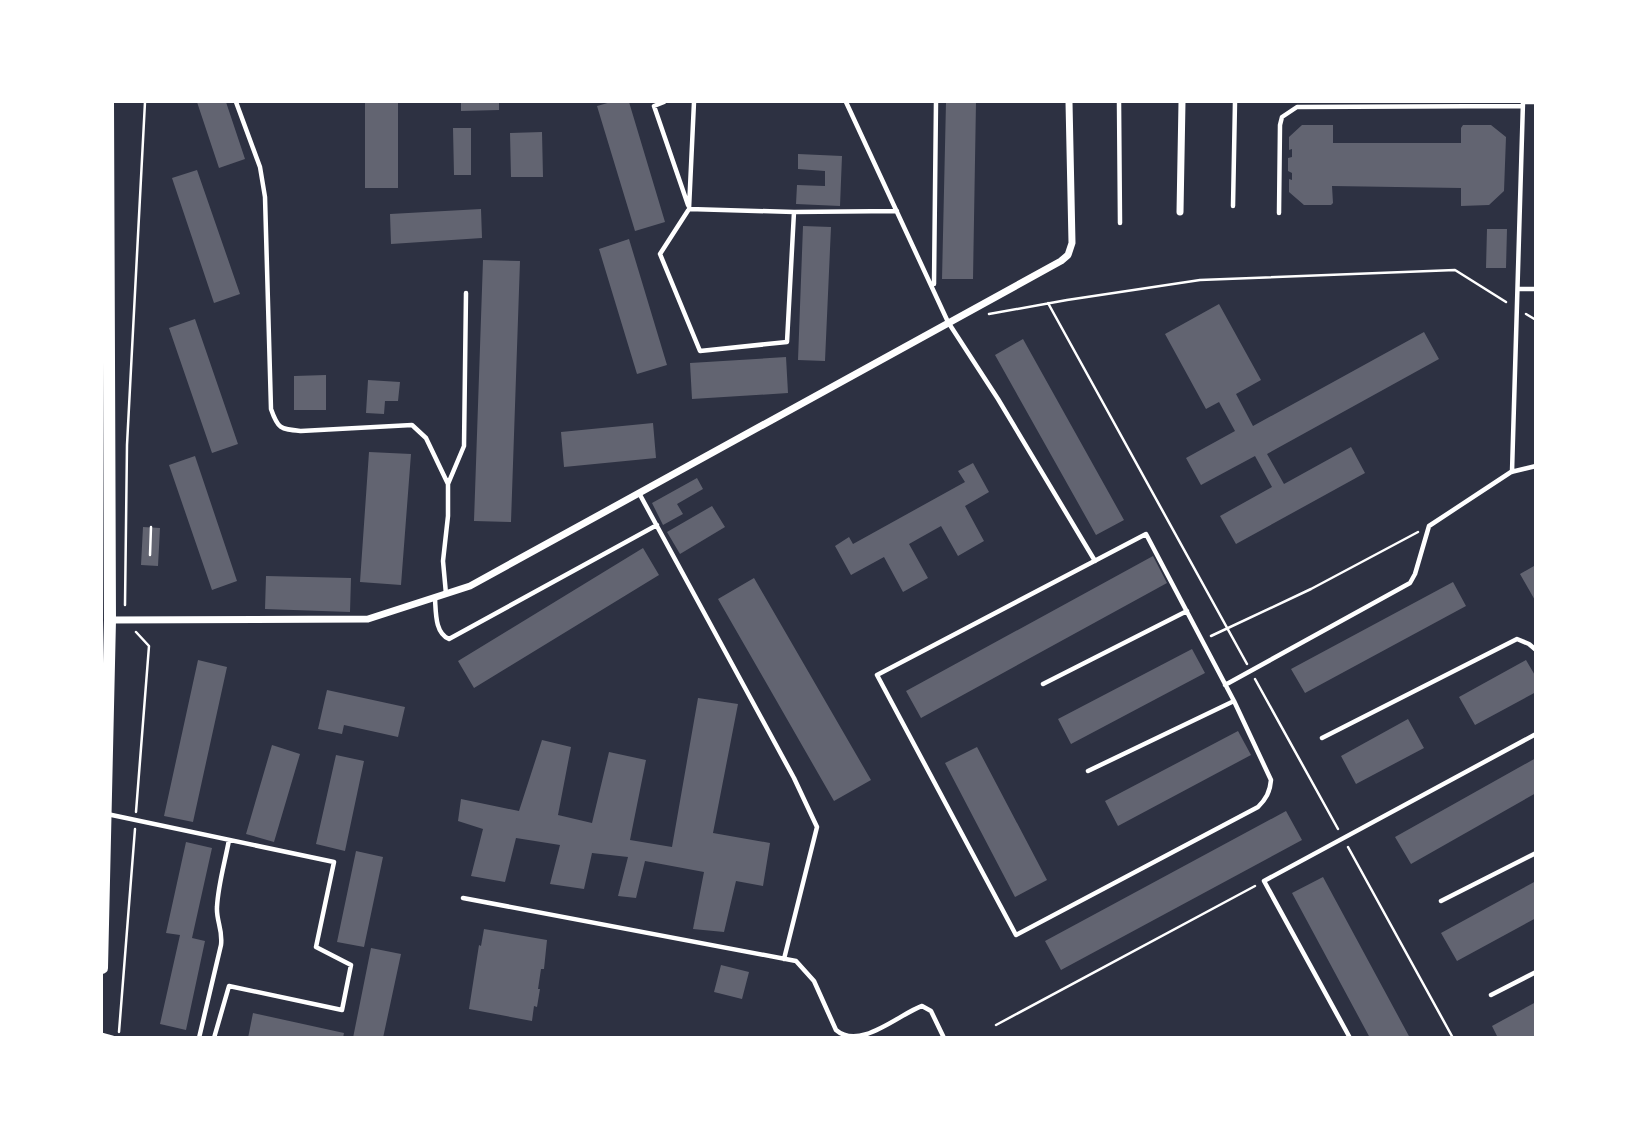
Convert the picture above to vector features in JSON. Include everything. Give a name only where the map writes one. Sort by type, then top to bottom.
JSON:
[{"type":"main road","points":[[102,960],[110,620],[108,102]]},
{"type":"street","points":[[110,620],[368,619],[470,586],[1069,255],[1072,243],[1069,102]]},
{"type":"street","points":[[1180,212],[1182,102]]},
{"type":"lane","points":[[236,102],[260,167],[265,197],[271,409],[276,422],[283,429],[301,431],[412,425],[426,438],[448,484]]},
{"type":"lane","points":[[664,102],[654,106],[689,209]]},
{"type":"lane","points":[[694,102],[689,209],[660,254],[700,351],[787,342],[793,212]]},
{"type":"lane","points":[[846,102],[948,322],[998,398],[1095,561]]},
{"type":"lane","points":[[934,288],[936,102]]},
{"type":"lane","points":[[1119,102],[1120,223]]},
{"type":"lane","points":[[1233,206],[1235,102]]},
{"type":"lane","points":[[1279,213],[1280,125],[1282,117],[1297,107],[1535,102]]},
{"type":"lane","points":[[1512,472],[1523,103]]},
{"type":"lane","points":[[689,209],[897,211]]},
{"type":"lane","points":[[1518,289],[1535,289]]},
{"type":"lane","points":[[446,595],[443,561],[448,484],[464,446],[466,293]]},
{"type":"lane","points":[[1225,685],[1410,583],[1429,526],[1512,472],[1535,466]]},
{"type":"lane","points":[[639,493],[788,766],[817,827],[784,959]]},
{"type":"lane","points":[[435,599],[439,630],[449,639],[657,525]]},
{"type":"lane","points":[[1146,534],[1234,701],[1271,780],[1266,800],[1258,807],[1016,935],[877,675],[1095,561],[1146,534]]},
{"type":"lane","points":[[1043,684],[1187,611]]},
{"type":"lane","points":[[1322,738],[1517,639],[1535,650]]},
{"type":"lane","points":[[1088,771],[1234,701]]},
{"type":"lane","points":[[1350,1038],[1264,881],[1535,734]]},
{"type":"lane","points":[[106,814],[334,862],[316,947],[351,965],[342,1010],[229,986],[214,1038]]},
{"type":"lane","points":[[199,1038],[221,945],[223,930],[218,921],[217,908],[229,840]]},
{"type":"lane","points":[[1441,901],[1535,853]]},
{"type":"lane","points":[[463,898],[796,961],[814,981],[839,1034],[854,1037],[872,1032],[922,1006],[931,1010],[944,1038]]},
{"type":"lane","points":[[1491,995],[1535,972]]},
{"type":"lane","points":[[102,1035],[116,1038]]},
{"type":"path","points":[[116,1038],[149,646],[125,620],[127,445],[145,102]]},
{"type":"path","points":[[985,315],[1200,280],[1455,270],[1535,320]]},
{"type":"path","points":[[1202,641],[1311,589],[1429,526]]},
{"type":"path","points":[[150,555],[151,527]]},
{"type":"path","points":[[996,1025],[1264,881]]},
{"type":"building","points":[[197,102],[226,102],[245,159],[219,168]]},
{"type":"building","points":[[365,102],[398,102],[398,188],[365,188]]},
{"type":"building","points":[[461,102],[499,102],[499,110],[461,111]]},
{"type":"building","points":[[611,102],[629,102],[665,222],[635,231],[597,106]]},
{"type":"building","points":[[946,102],[976,102],[973,279],[942,279]]},
{"type":"building","points":[[1302,125],[1333,125],[1333,143],[1461,143],[1463,125],[1491,125],[1506,137],[1504,191],[1489,205],[1461,206],[1461,188],[1332,186],[1331,205],[1304,205],[1289,192],[1292,173],[1288,171],[1288,158],[1292,157],[1289,137]]},
{"type":"building","points":[[453,128],[471,128],[471,175],[454,175]]},
{"type":"building","points":[[542,132],[543,177],[511,177],[510,133]]},
{"type":"building","points":[[798,154],[842,156],[840,206],[796,204],[797,185],[825,186],[825,171],[798,169]]},
{"type":"building","points":[[197,170],[240,294],[214,303],[172,178]]},
{"type":"building","points":[[481,209],[482,238],[391,244],[390,214]]},
{"type":"building","points":[[803,226],[831,227],[825,361],[798,360]]},
{"type":"building","points":[[1487,229],[1507,229],[1506,268],[1486,268]]},
{"type":"building","points":[[629,239],[667,365],[637,374],[599,249]]},
{"type":"building","points":[[483,260],[520,261],[511,522],[474,521]]},
{"type":"building","points":[[1219,304],[1261,380],[1236,394],[1253,426],[1424,332],[1439,359],[1267,454],[1284,484],[1351,447],[1365,473],[1236,544],[1220,516],[1272,487],[1255,456],[1201,485],[1186,458],[1235,431],[1219,402],[1206,409],[1165,334]]},
{"type":"building","points":[[195,319],[238,444],[212,453],[169,328]]},
{"type":"building","points":[[1023,339],[1124,520],[1096,535],[995,355]]},
{"type":"building","points":[[786,357],[788,393],[692,399],[690,363]]},
{"type":"building","points":[[326,375],[326,410],[294,410],[294,376]]},
{"type":"building","points":[[368,380],[400,382],[398,401],[385,401],[384,414],[366,413]]},
{"type":"building","points":[[653,423],[656,458],[564,467],[561,432]]},
{"type":"building","points":[[369,452],[411,454],[401,585],[360,582]]},
{"type":"building","points":[[195,456],[237,581],[212,590],[169,465]]},
{"type":"building","points":[[973,463],[989,492],[965,506],[984,541],[958,556],[941,526],[909,544],[928,578],[903,592],[884,557],[851,575],[835,546],[849,537],[853,544],[965,482],[958,471]]},
{"type":"building","points":[[697,478],[703,489],[677,504],[683,514],[663,525],[652,503]]},
{"type":"building","points":[[712,506],[725,527],[680,554],[667,532]]},
{"type":"building","points":[[143,527],[160,528],[158,566],[141,565]]},
{"type":"building","points":[[643,548],[659,575],[474,688],[458,661]]},
{"type":"building","points":[[1153,556],[1167,583],[921,718],[906,691]]},
{"type":"building","points":[[1534,566],[1536,569],[1536,602],[1520,574]]},
{"type":"building","points":[[266,576],[351,578],[350,612],[265,609]]},
{"type":"building","points":[[754,578],[871,780],[834,801],[718,599]]},
{"type":"building","points":[[1453,582],[1466,606],[1305,693],[1291,669]]},
{"type":"building","points":[[1192,649],[1205,673],[1071,744],[1058,719]]},
{"type":"building","points":[[198,660],[227,667],[193,822],[164,816]]},
{"type":"building","points":[[1526,660],[1536,677],[1536,692],[1475,725],[1459,697]]},
{"type":"building","points":[[327,690],[405,707],[398,737],[344,725],[342,734],[318,729]]},
{"type":"building","points":[[698,698],[738,704],[713,833],[770,843],[763,886],[736,881],[724,932],[693,929],[704,872],[645,861],[636,898],[618,896],[628,857],[592,853],[584,889],[550,884],[560,845],[516,838],[505,882],[471,876],[483,829],[458,821],[461,799],[519,811],[542,740],[571,747],[558,815],[592,823],[609,752],[646,760],[630,840],[672,847]]},
{"type":"building","points":[[1408,719],[1424,748],[1356,784],[1341,756]]},
{"type":"building","points":[[1238,731],[1251,755],[1118,826],[1105,801]]},
{"type":"building","points":[[272,745],[300,754],[274,842],[246,834]]},
{"type":"building","points":[[977,747],[1047,880],[1015,897],[945,763]]},
{"type":"building","points":[[336,755],[364,761],[345,851],[316,844]]},
{"type":"building","points":[[1536,758],[1536,793],[1411,864],[1395,837]]},
{"type":"building","points":[[1286,811],[1302,840],[1061,970],[1045,941]]},
{"type":"building","points":[[186,842],[212,848],[192,938],[205,941],[186,1030],[160,1024],[180,935],[166,933]]},
{"type":"building","points":[[356,851],[383,857],[364,947],[337,942]]},
{"type":"building","points":[[1323,877],[1410,1038],[1370,1038],[1292,893]]},
{"type":"building","points":[[1536,881],[1536,918],[1457,961],[1441,933]]},
{"type":"building","points":[[484,929],[547,940],[537,1007],[534,1006],[532,1021],[469,1009]]},
{"type":"building","points":[[371,948],[401,954],[383,1038],[353,1038]]},
{"type":"building","points":[[721,965],[749,972],[742,999],[714,992]]},
{"type":"building","points":[[1536,1002],[1536,1038],[1498,1038],[1492,1026]]},
{"type":"building","points":[[253,1013],[344,1033],[343,1038],[248,1038]]}]
